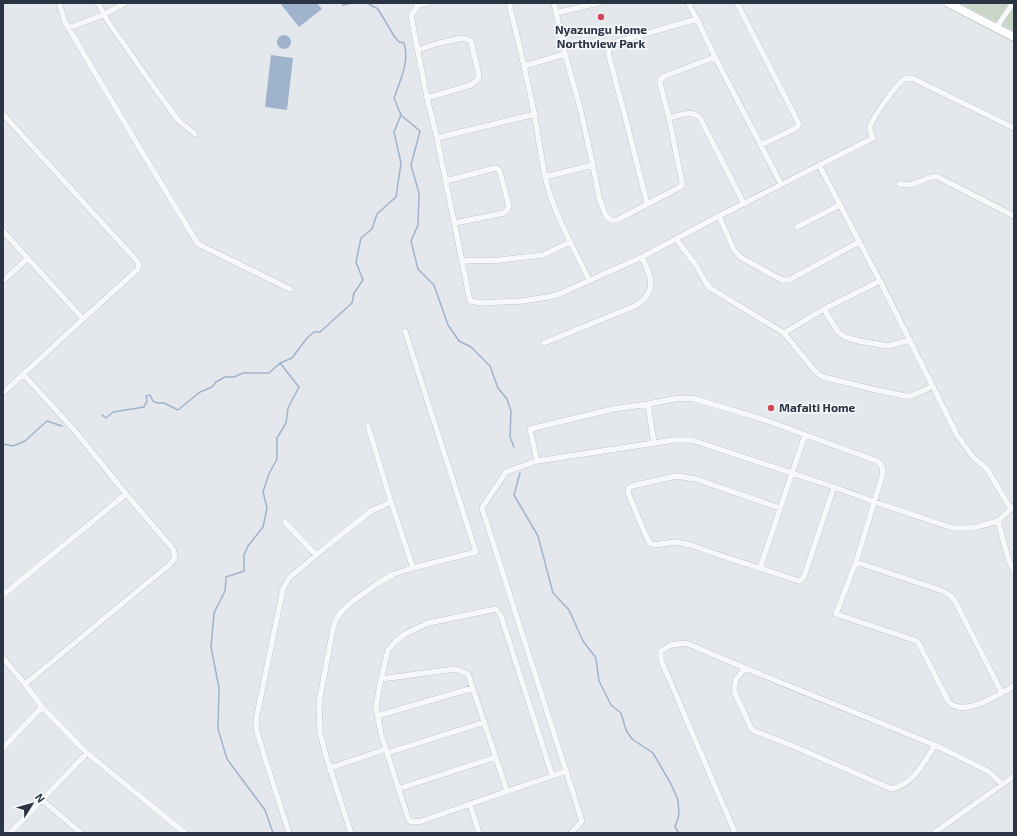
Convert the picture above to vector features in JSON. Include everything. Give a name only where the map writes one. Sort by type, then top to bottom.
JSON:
[{"type":"street","points":[[59,3],[68,28],[198,244],[290,289]]},
{"type":"street","points":[[98,3],[103,14],[134,60],[178,120],[195,134]]},
{"type":"street","points":[[68,28],[103,14],[125,3]]},
{"type":"street","points":[[426,3],[418,6],[411,16],[427,98],[463,261],[470,301],[481,303],[522,301],[557,295],[642,257],[676,238],[873,138],[870,125],[901,81],[907,78],[912,78],[1014,128]]},
{"type":"street","points":[[509,3],[534,114],[545,177],[554,209],[589,280]]},
{"type":"street","points":[[554,3],[565,54],[580,108],[599,198],[606,216],[609,219],[617,220],[680,187],[682,184],[660,80],[664,76],[715,56]]},
{"type":"street","points":[[556,13],[598,3]]},
{"type":"street","points":[[688,3],[781,184]]},
{"type":"street","points":[[737,3],[799,125],[796,128],[761,145]]},
{"type":"street","points":[[948,3],[1014,37]]},
{"type":"street","points":[[996,28],[1013,3]]},
{"type":"street","points":[[647,203],[608,52],[609,48],[617,42],[697,19]]},
{"type":"street","points":[[418,50],[439,43],[463,38],[467,39],[471,42],[479,76],[478,79],[471,85],[427,98]]},
{"type":"street","points":[[524,66],[565,54]]},
{"type":"street","points":[[669,118],[690,113],[697,114],[744,204]]},
{"type":"street","points":[[3,114],[139,265],[138,269],[3,393]]},
{"type":"street","points":[[437,138],[534,114]]},
{"type":"street","points":[[545,177],[593,165]]},
{"type":"street","points":[[571,833],[582,821],[482,508],[506,472],[537,461],[674,440],[692,440],[953,528],[972,528],[998,521],[1012,508],[987,469],[973,457],[957,435],[880,281],[819,165]]},
{"type":"street","points":[[446,181],[495,168],[498,169],[509,206],[504,213],[455,223]]},
{"type":"street","points":[[899,184],[912,184],[935,176],[1014,216]]},
{"type":"street","points":[[797,227],[840,205]]},
{"type":"street","points":[[719,216],[737,254],[782,280],[789,280],[859,242]]},
{"type":"street","points":[[3,232],[83,319]]},
{"type":"street","points":[[676,238],[696,265],[710,288],[784,334],[814,370],[823,377],[905,396],[911,396],[933,386]]},
{"type":"street","points":[[463,261],[500,260],[542,254],[570,242]]},
{"type":"street","points":[[544,343],[635,306],[645,298],[649,294],[650,278],[642,257]]},
{"type":"street","points":[[3,281],[27,259]]},
{"type":"street","points":[[784,334],[824,310],[880,281]]},
{"type":"street","points":[[824,310],[838,332],[845,337],[888,346],[910,340]]},
{"type":"street","points":[[351,833],[326,756],[320,732],[319,703],[336,619],[353,601],[378,583],[394,574],[476,552],[405,331]]},
{"type":"street","points":[[23,374],[76,432],[173,549],[175,558],[169,565],[25,684]]},
{"type":"street","points":[[537,461],[530,429],[613,409],[684,398],[695,399],[765,420],[877,461],[882,466],[883,473],[856,562],[836,614],[917,641],[950,704],[959,707],[975,706],[1014,686]]},
{"type":"street","points":[[648,404],[654,443]]},
{"type":"street","points":[[368,426],[413,568]]},
{"type":"street","points":[[760,568],[805,435]]},
{"type":"street","points":[[780,508],[696,479],[676,476],[632,486],[629,488],[628,495],[650,544],[654,545],[675,542],[691,544],[716,554],[799,581],[803,578],[834,487]]},
{"type":"street","points":[[3,595],[126,494]]},
{"type":"street","points":[[289,833],[264,756],[257,732],[256,720],[282,588],[289,578],[371,511],[391,502]]},
{"type":"street","points":[[998,521],[1008,560],[1014,571]]},
{"type":"street","points":[[284,522],[316,555]]},
{"type":"street","points":[[856,562],[943,591],[951,596],[955,601],[1002,693]]},
{"type":"street","points":[[552,776],[501,616],[496,609],[428,623],[405,634],[388,650],[376,706],[377,716],[398,789],[408,818],[413,822],[422,821],[567,771]]},
{"type":"street","points":[[734,833],[661,660],[661,651],[671,644],[686,643],[935,745],[988,771],[1002,784]]},
{"type":"street","points":[[3,658],[42,707],[87,753],[185,833]]},
{"type":"street","points":[[745,668],[736,679],[734,691],[752,730],[892,789],[900,787],[913,778],[935,745]]},
{"type":"street","points":[[381,679],[455,669],[468,674],[508,792]]},
{"type":"street","points":[[377,716],[473,688]]},
{"type":"street","points":[[3,748],[42,707]]},
{"type":"street","points":[[330,768],[485,722]]},
{"type":"street","points":[[10,833],[87,753]]},
{"type":"street","points":[[398,789],[496,757]]},
{"type":"street","points":[[934,833],[1014,776]]},
{"type":"street","points":[[42,800],[81,833]]},
{"type":"street","points":[[470,804],[479,833]]},
{"type":"green space","points":[[959,3],[1014,3],[1014,31]]},
{"type":"water","points":[[280,3],[317,3],[322,9],[299,27]]},
{"type":"water","points":[[281,35],[287,35],[291,39],[291,45],[287,49],[281,49],[277,45],[277,39]]},
{"type":"water","points":[[271,55],[293,58],[287,110],[265,107]]},
{"type":"waterway","points":[[342,3],[343,5],[352,3]]},
{"type":"waterway","points":[[102,415],[106,418],[113,412],[144,407],[147,401],[146,396],[150,395],[153,401],[157,403],[164,403],[178,410],[200,392],[212,387],[216,382],[225,377],[234,377],[243,373],[269,373],[280,363],[292,358],[307,338],[314,332],[320,332],[352,303],[354,293],[363,280],[356,262],[361,238],[372,229],[377,214],[396,197],[401,163],[394,132],[401,115],[394,98],[404,71],[406,50],[404,43],[399,42],[394,36],[378,9],[367,3]]},
{"type":"waterway","points":[[402,116],[420,131],[411,165],[419,193],[418,225],[411,241],[418,269],[434,285],[448,325],[459,341],[471,347],[490,366],[498,388],[507,399],[511,411],[510,437],[514,447]]},
{"type":"waterway","points":[[273,833],[265,810],[227,759],[218,729],[219,688],[211,647],[214,613],[225,591],[226,577],[244,571],[244,555],[248,546],[263,527],[267,508],[263,492],[269,474],[277,459],[277,438],[286,423],[288,408],[299,387],[280,363]]},
{"type":"waterway","points":[[3,444],[13,446],[25,441],[47,421],[62,426]]},
{"type":"waterway","points":[[520,473],[514,495],[538,536],[553,593],[569,610],[583,641],[596,658],[599,681],[611,705],[621,713],[626,730],[632,739],[653,753],[671,784],[678,800],[679,815],[675,827],[679,833]]},
{"type":"place","name":"Nyazungu Home Northview Park","points":[[601,17]]},
{"type":"place","name":"Mafaiti Home","points":[[771,408]]}]
